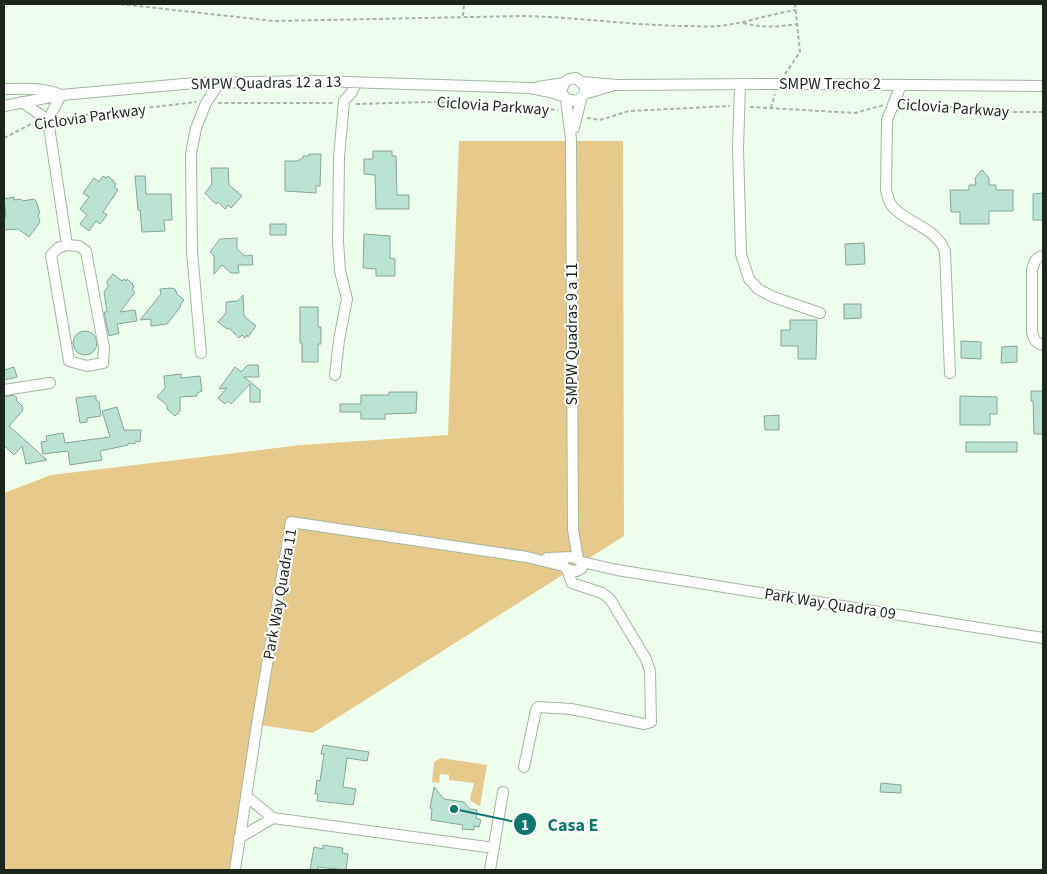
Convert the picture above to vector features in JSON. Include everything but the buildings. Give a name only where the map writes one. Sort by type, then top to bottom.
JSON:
[{"type":"street","points":[[576,78],[582,82],[616,85],[570,102],[561,92],[564,83],[569,79],[576,78]]},
{"type":"street","name":"SMPW Quadras 12 a 13","points":[[4,106],[61,96],[195,84],[334,82],[530,88],[550,92],[565,98]]},
{"type":"street","points":[[334,82],[344,102],[339,157],[337,222],[340,271],[346,299],[335,375]]},
{"type":"street","points":[[344,102],[352,92],[356,82]]},
{"type":"street","points":[[582,82],[585,88],[582,97]]},
{"type":"street","name":"SMPW Quadras 12 a 13","points":[[530,88],[564,83]]},
{"type":"street","points":[[201,353],[192,252],[191,154],[196,128],[206,103],[219,84]]},
{"type":"street","points":[[740,84],[738,149],[742,254],[749,279],[758,289],[772,297],[820,313]]},
{"type":"street","name":"SMPW Trecho 2","points":[[616,85],[1043,86]]},
{"type":"street","points":[[901,85],[887,120],[886,190],[889,201],[894,209],[936,237],[945,251],[950,373]]},
{"type":"street","points":[[4,89],[35,88],[50,91],[61,96],[48,120],[67,244]]},
{"type":"street","name":"SMPW Quadras 9 a 11","points":[[580,564],[573,530],[571,139],[573,115],[582,97]]},
{"type":"street","name":"SMPW Quadras 9 a 11","points":[[565,98],[573,115]]},
{"type":"street","points":[[22,102],[48,120]]},
{"type":"street","points":[[67,244],[79,246],[86,251],[104,348],[103,363],[87,366],[69,361],[51,255],[58,248],[67,244]]},
{"type":"street","points":[[1043,256],[1034,261],[1032,270],[1032,332],[1034,340],[1043,345]]},
{"type":"street","points":[[4,390],[50,383]]},
{"type":"street","name":"Park Way Quadra 11","points":[[235,870],[291,522],[565,562],[571,571],[580,564]]},
{"type":"street","name":"SMPW Quadras 9 a 11","points":[[565,562],[573,530]]},
{"type":"street","points":[[524,767],[538,707],[571,709],[644,724],[651,722],[652,680],[646,659],[610,599],[602,593],[572,582],[569,578],[565,562]]},
{"type":"street","name":"Park Way Quadra 09","points":[[580,564],[1043,638]]},
{"type":"street","points":[[490,870],[503,792]]},
{"type":"street","points":[[246,796],[273,818],[494,848]]},
{"type":"street","points":[[240,838],[273,818]]},
{"type":"path","points":[[120,4],[274,21],[464,16],[549,16],[669,26],[716,26],[743,23],[772,14],[796,10]]},
{"type":"path","points":[[464,4],[464,16]]},
{"type":"path","points":[[771,108],[778,84],[800,52],[795,4]]},
{"type":"path","points":[[743,23],[759,27],[779,27],[798,24]]},
{"type":"path","name":"Ciclovia Parkway","points":[[4,138],[36,121],[198,102],[427,102],[496,104],[558,110],[600,120],[629,110],[720,106],[855,113],[893,102],[1010,112],[1043,112]]},
{"type":"shaded area","points":[[459,141],[623,141],[624,536],[313,733],[254,724],[233,870],[4,870],[4,493],[51,475],[301,445],[448,435]]},
{"type":"shaded area","points":[[441,758],[487,765],[480,806],[470,800],[474,783],[449,780],[449,775],[440,774],[439,783],[432,782],[434,762]]},
{"type":"place","name":"Casa E","points":[[454,809]]}]
